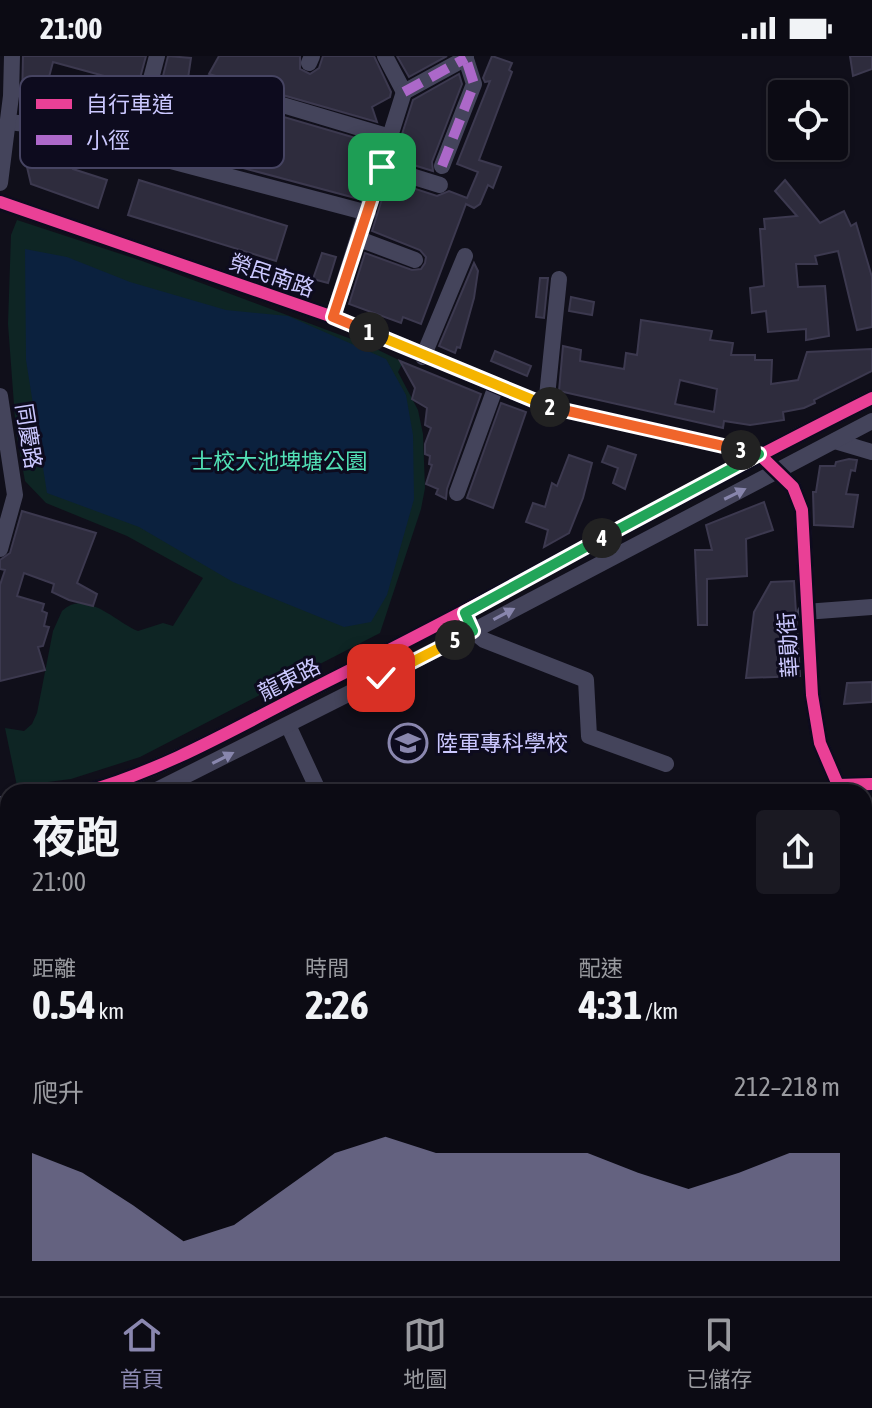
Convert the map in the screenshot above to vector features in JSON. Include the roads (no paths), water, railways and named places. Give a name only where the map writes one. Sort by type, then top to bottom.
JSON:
[{"type":"street","points":[[0,183],[9,122],[6,96],[12,56]]},
{"type":"street","points":[[152,76],[157,56]]},
{"type":"street","points":[[385,56],[404,92]]},
{"type":"street","points":[[333,317],[404,92],[466,57],[474,84],[442,166]]},
{"type":"street","points":[[284,105],[390,137]]},
{"type":"street","points":[[9,122],[20,123]]},
{"type":"street","points":[[382,167],[440,185]]},
{"type":"street","points":[[197,168],[368,213]]},
{"type":"street","name":"榮民南路","points":[[0,202],[333,317],[546,406],[759,454]]},
{"type":"street","points":[[359,239],[415,260]]},
{"type":"street","points":[[423,357],[465,256]]},
{"type":"street","points":[[546,406],[559,279]]},
{"type":"street","points":[[457,493],[496,386]]},
{"type":"street","name":"同慶路","points":[[0,396],[7,482],[15,495],[0,549]]},
{"type":"street","points":[[872,398],[759,454],[778,472],[872,421]]},
{"type":"street","points":[[835,441],[872,452]]},
{"type":"street","name":"龍東路","points":[[128,784],[465,613],[759,454]]},
{"type":"street","name":"龍東路","points":[[169,784],[473,631],[630,545],[778,472]]},
{"type":"street","name":"華勛街","points":[[778,472],[793,487],[802,510],[805,612],[820,743],[838,784]]},
{"type":"street","points":[[805,612],[872,607]]},
{"type":"street","points":[[465,613],[473,631],[484,640],[586,680],[589,736],[666,764]]},
{"type":"street","points":[[288,725],[315,784]]},
{"type":"water","name":"士校大池埤塘公園","points":[[25,249],[67,257],[130,282],[226,310],[288,316],[386,359],[406,395],[413,435],[414,499],[387,595],[371,622],[344,627],[233,582],[139,527],[47,493],[26,360]]},
{"type":"place","name":"陸軍專科學校","points":[[408,743]]}]
